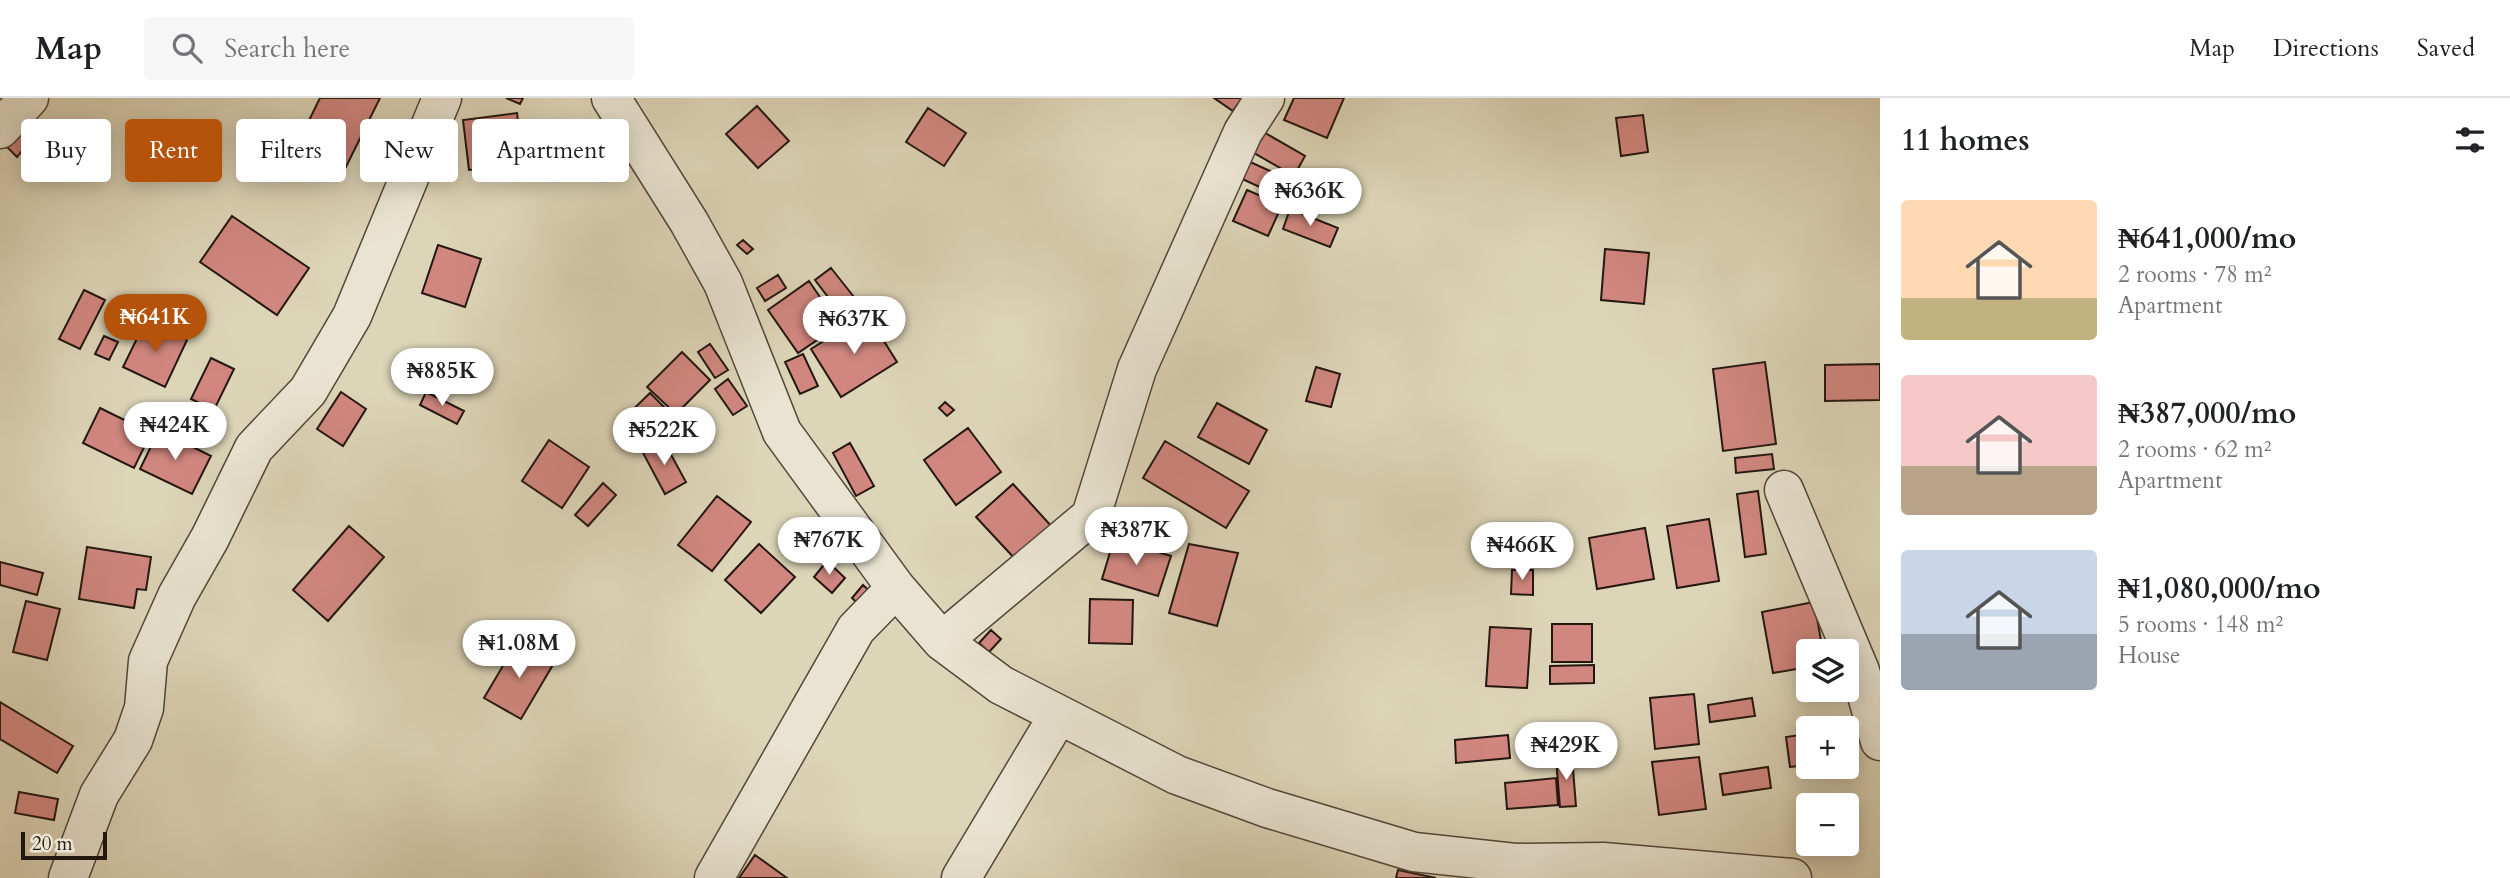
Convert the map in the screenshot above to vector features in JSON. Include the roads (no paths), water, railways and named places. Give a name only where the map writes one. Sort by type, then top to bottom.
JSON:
[{"type":"street","points":[[0,129],[29,98]]},
{"type":"street","points":[[68,878],[99,795],[133,740],[144,708],[148,661],[177,596],[210,538],[254,448],[308,391],[352,316],[442,98]]},
{"type":"street","points":[[611,98],[690,222],[723,283],[782,432],[896,588],[942,641],[1001,685],[1177,775],[1267,808],[1414,852],[1515,863],[1602,862],[1792,878]]},
{"type":"street","points":[[942,641],[1091,516],[1137,369],[1243,132],[1265,98]]},
{"type":"street","points":[[1784,490],[1860,671],[1880,741]]},
{"type":"street","points":[[714,878],[856,629],[896,588]]},
{"type":"street","points":[[961,878],[1058,716]]}]
